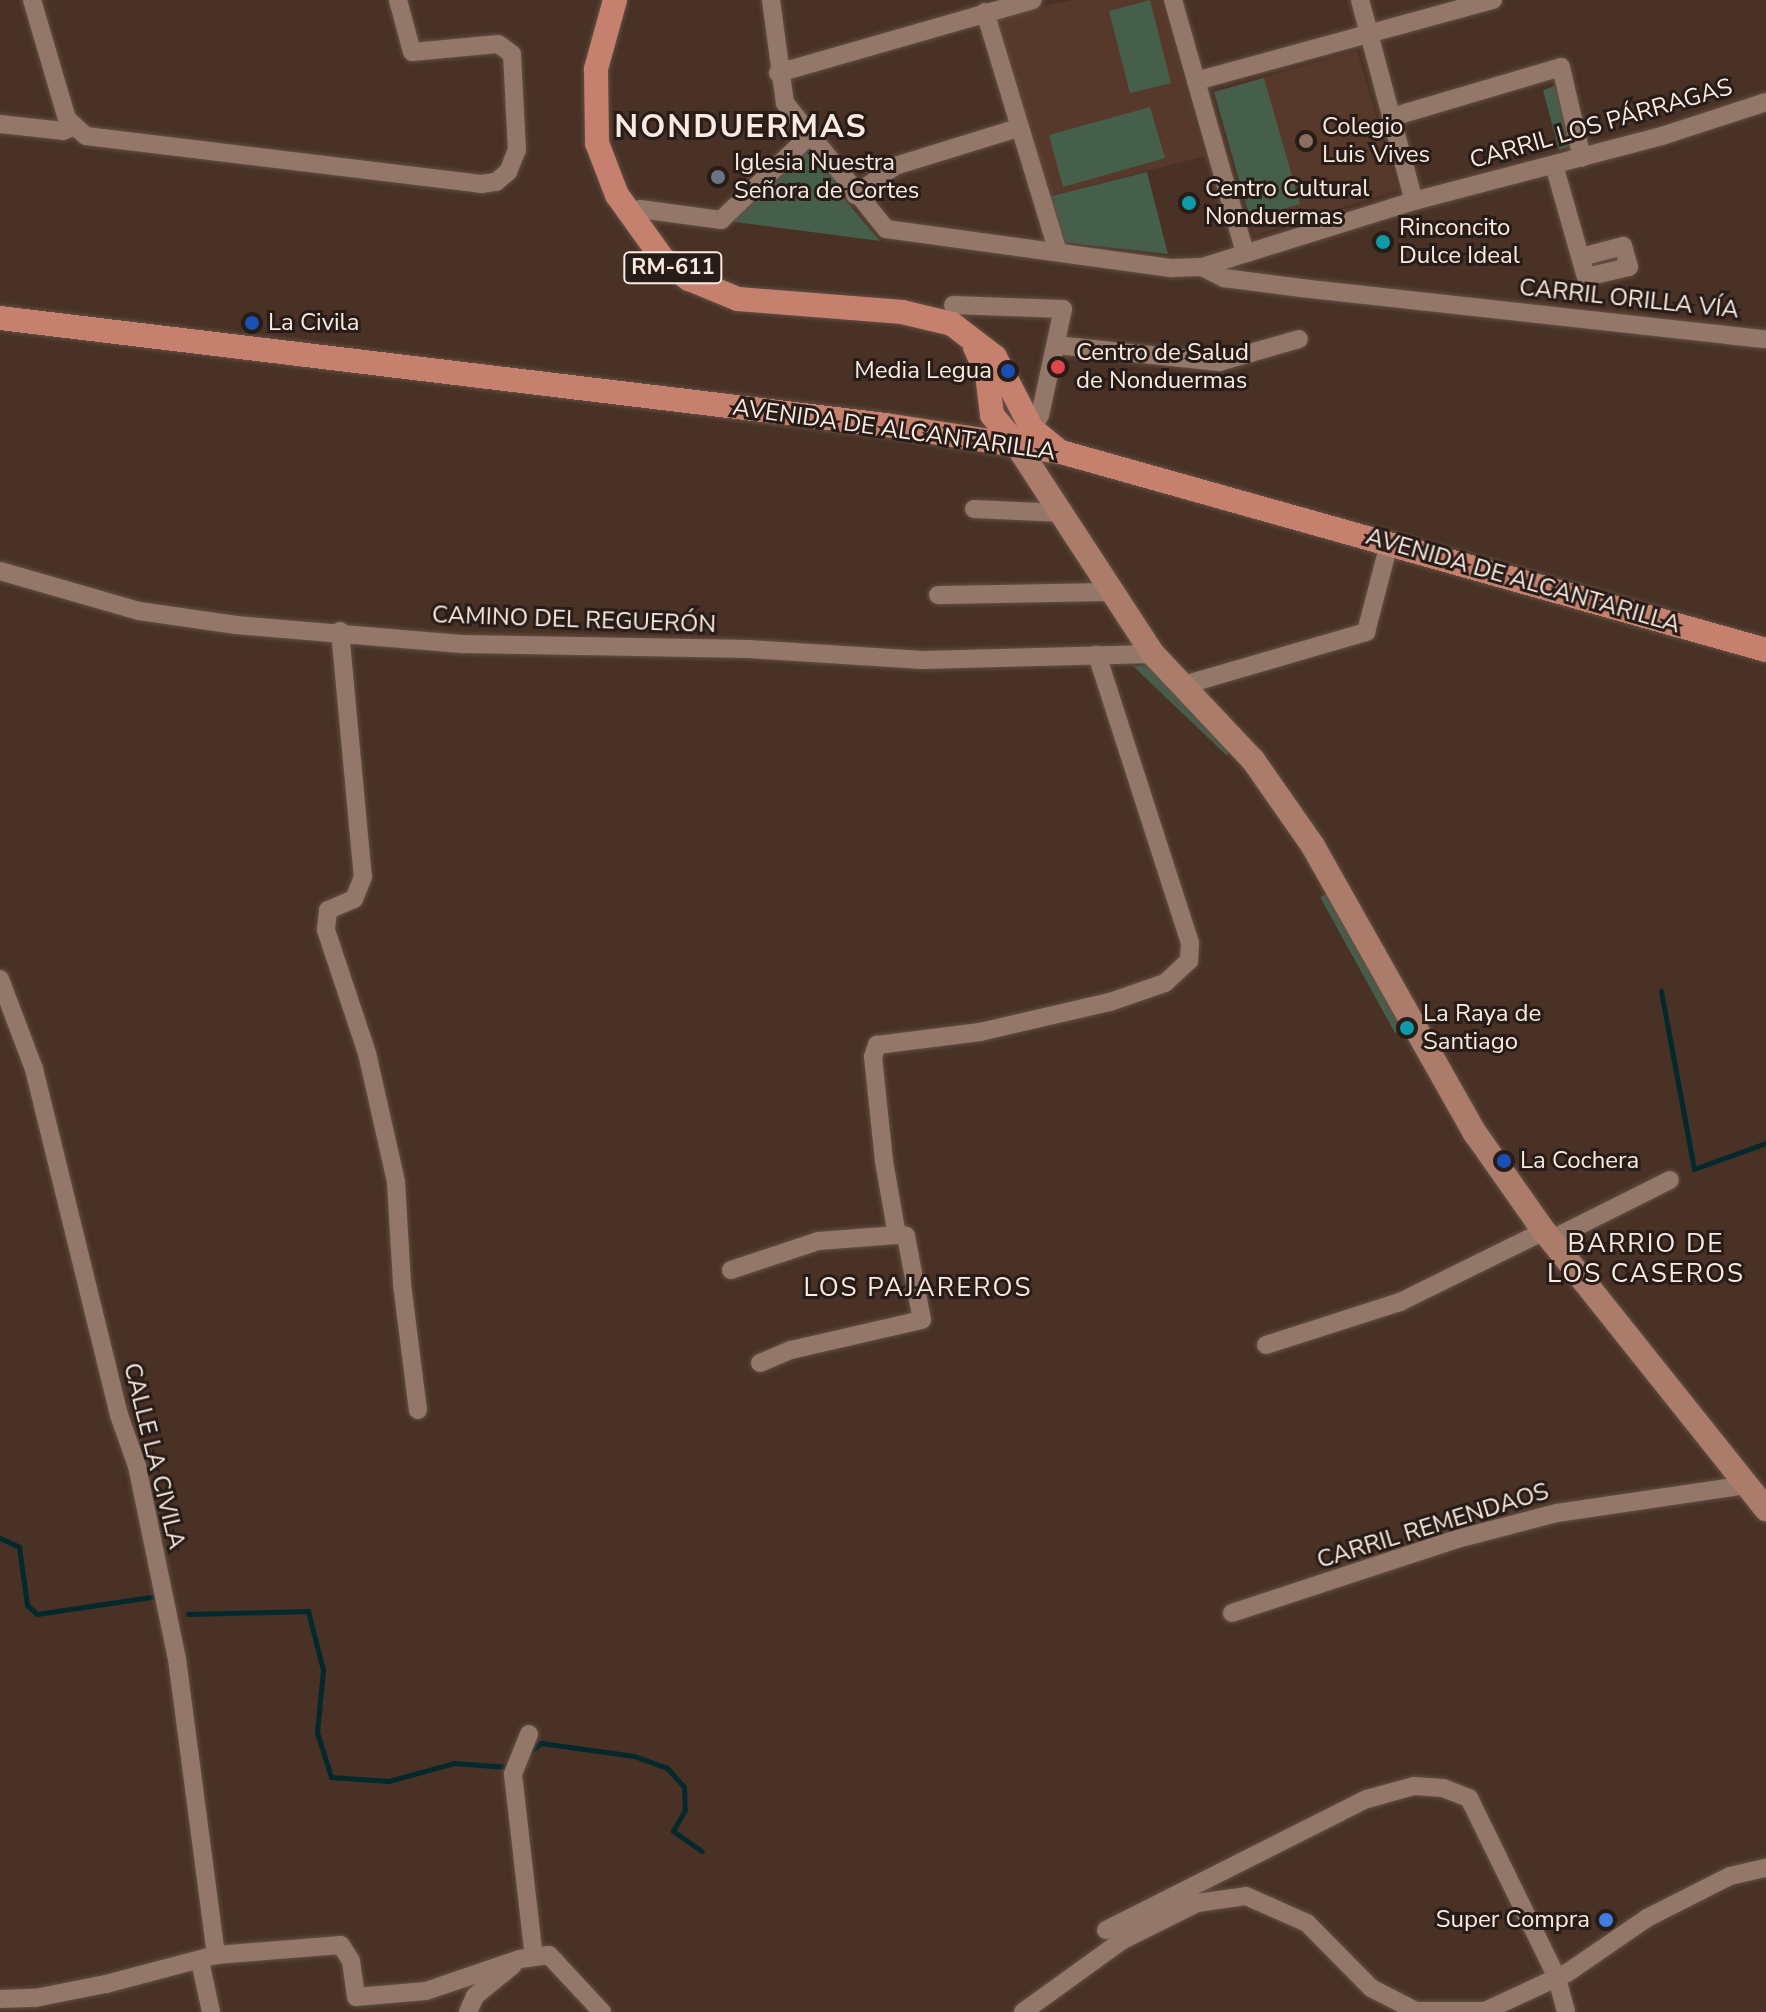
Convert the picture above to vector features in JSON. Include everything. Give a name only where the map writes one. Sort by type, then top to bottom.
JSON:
[{"type":"main road","name":"RM-611","points":[[615,0],[596,69],[597,143],[617,195],[663,259],[689,279],[738,299],[955,316],[995,357],[1019,406]]},
{"type":"main road","points":[[949,434],[977,424],[989,406],[985,366],[955,316]]},
{"type":"main road","name":"AVENIDA DE ALCANTARILLA","points":[[0,318],[949,434],[1024,437],[1061,452],[1766,650]]},
{"type":"main road","points":[[989,406],[1024,437]]},
{"type":"main road","points":[[1019,406],[1024,437],[1062,513],[1153,654],[1253,760],[1313,846],[1475,1133],[1547,1236],[1766,1509]]},
{"type":"street","points":[[32,0],[73,127],[96,138],[481,184],[496,182],[513,164],[517,150],[512,54],[498,44],[412,52],[398,0]]},
{"type":"street","name":"CARRIL LOS PÁRRAGAS","points":[[771,0],[778,73],[785,103],[875,221],[897,233],[1202,267],[1414,201],[1582,158],[1766,102]]},
{"type":"street","points":[[778,73],[1033,0]]},
{"type":"street","points":[[1173,0],[1245,252]]},
{"type":"street","points":[[1360,0],[1414,201]]},
{"type":"street","points":[[1196,81],[1493,0]]},
{"type":"street","points":[[985,12],[1058,252]]},
{"type":"street","points":[[1392,117],[1561,67],[1582,158]]},
{"type":"street","points":[[0,124],[63,131],[73,127]]},
{"type":"street","points":[[855,195],[895,166],[1018,128]]},
{"type":"street","points":[[640,209],[721,220],[809,136]]},
{"type":"street","points":[[1554,165],[1581,257]]},
{"type":"street","name":"CARRIL ORILLA VÍA","points":[[1202,267],[1224,278],[1301,288],[1766,339]]},
{"type":"street","points":[[955,316],[1063,309],[1056,345],[1024,437]]},
{"type":"street","points":[[1056,345],[1219,362],[1299,339]]},
{"type":"street","points":[[989,406],[1004,397],[1019,406]]},
{"type":"street","points":[[974,509],[1062,513]]},
{"type":"street","points":[[1184,685],[1366,632],[1389,544]]},
{"type":"street","name":"CAMINO DEL REGUERÓN","points":[[0,571],[139,611],[236,625],[340,631],[464,644],[748,649],[923,660],[1153,654]]},
{"type":"street","points":[[938,595],[1112,592]]},
{"type":"street","points":[[340,631],[363,877],[354,899],[328,910],[326,930],[361,1031],[396,1182],[402,1284],[418,1410]]},
{"type":"street","points":[[897,1235],[877,1117],[877,1045],[993,1030],[1110,1002],[1165,983],[1189,961],[1190,943],[1097,655]]},
{"type":"street","name":"CALLE LA CIVILA","points":[[0,979],[34,1069],[119,1415],[137,1466],[177,1659],[211,2012]]},
{"type":"street","points":[[1266,1345],[1400,1302],[1670,1180]]},
{"type":"street","points":[[731,1270],[818,1241],[906,1236],[922,1320],[791,1350],[760,1363]]},
{"type":"street","name":"CARRIL REMENDAOS","points":[[1232,1613],[1457,1539],[1557,1513],[1746,1485]]},
{"type":"street","points":[[527,1958],[513,1774],[529,1734]]},
{"type":"street","points":[[1106,1930],[1367,1799],[1414,1786],[1443,1788],[1469,1798],[1557,1978],[1566,2012]]},
{"type":"street","points":[[1023,2012],[1123,1940],[1197,1903],[1246,1896],[1307,1923],[1371,1988],[1416,2011],[1485,2011],[1557,1978],[1647,1918],[1730,1876],[1766,1868]]},
{"type":"street","points":[[0,1999],[35,1998],[208,1958],[341,1945],[351,1961],[356,1997],[426,1991],[527,1958],[549,1955],[602,2012]]},
{"type":"street","points":[[468,2012],[475,1996],[527,1958]]},
{"type":"shaded area","points":[[1072,0],[1161,0],[1205,156],[1048,197],[992,17]]},
{"type":"shaded area","name":"Colegio Luis Vives","points":[[1357,50],[1398,190],[1254,235],[1214,92]]},
{"type":"green space","points":[[1150,0],[1171,83],[1130,93],[1109,11]]},
{"type":"green space","points":[[1264,78],[1300,204],[1250,218],[1214,92]]},
{"type":"green space","points":[[1555,86],[1572,147],[1559,150],[1543,90]]},
{"type":"green space","points":[[1150,107],[1165,158],[1063,187],[1049,135]]},
{"type":"green space","points":[[809,136],[841,177],[836,189],[880,241],[721,220]]},
{"type":"green space","points":[[1147,172],[1168,254],[1060,242],[1048,197]]},
{"type":"green space","points":[[1149,665],[1234,749],[1226,755],[1133,666]]},
{"type":"green space","points":[[1331,892],[1407,1028],[1395,1033],[1320,897]]},
{"type":"waterway","points":[[1661,991],[1694,1169],[1766,1143]]},
{"type":"waterway","points":[[0,1538],[19,1547],[27,1605],[37,1614],[158,1596]]},
{"type":"waterway","points":[[188,1614],[308,1611],[323,1670],[317,1732],[331,1777],[389,1781],[454,1763],[508,1767]]},
{"type":"waterway","points":[[529,1752],[541,1743],[634,1756],[667,1768],[684,1787],[685,1810],[673,1831],[702,1851]]},
{"type":"place","name":"Colegio Luis Vives","points":[[1306,141]]},
{"type":"place","name":"Iglesia Nuestra Señora de Cortes","points":[[718,177]]},
{"type":"place","name":"Centro Cultural Nonduermas","points":[[1189,203]]},
{"type":"place","name":"Rinconcito Dulce Ideal","points":[[1383,242]]},
{"type":"place","name":"La Civila","points":[[252,323]]},
{"type":"place","name":"Centro de Salud de Nonduermas","points":[[1058,367]]},
{"type":"place","name":"Media Legua","points":[[1008,371]]},
{"type":"place","name":"La Raya de Santiago","points":[[1407,1028]]},
{"type":"place","name":"La Cochera","points":[[1504,1161]]},
{"type":"place","name":"Super Compra","points":[[1606,1920]]},
{"type":"district","name":"NONDUERMAS","points":[[741,127]]},
{"type":"district","name":"BARRIO DE LOS CASEROS","points":[[1646,1259]]},
{"type":"district","name":"LOS PAJAREROS","points":[[918,1288]]}]
